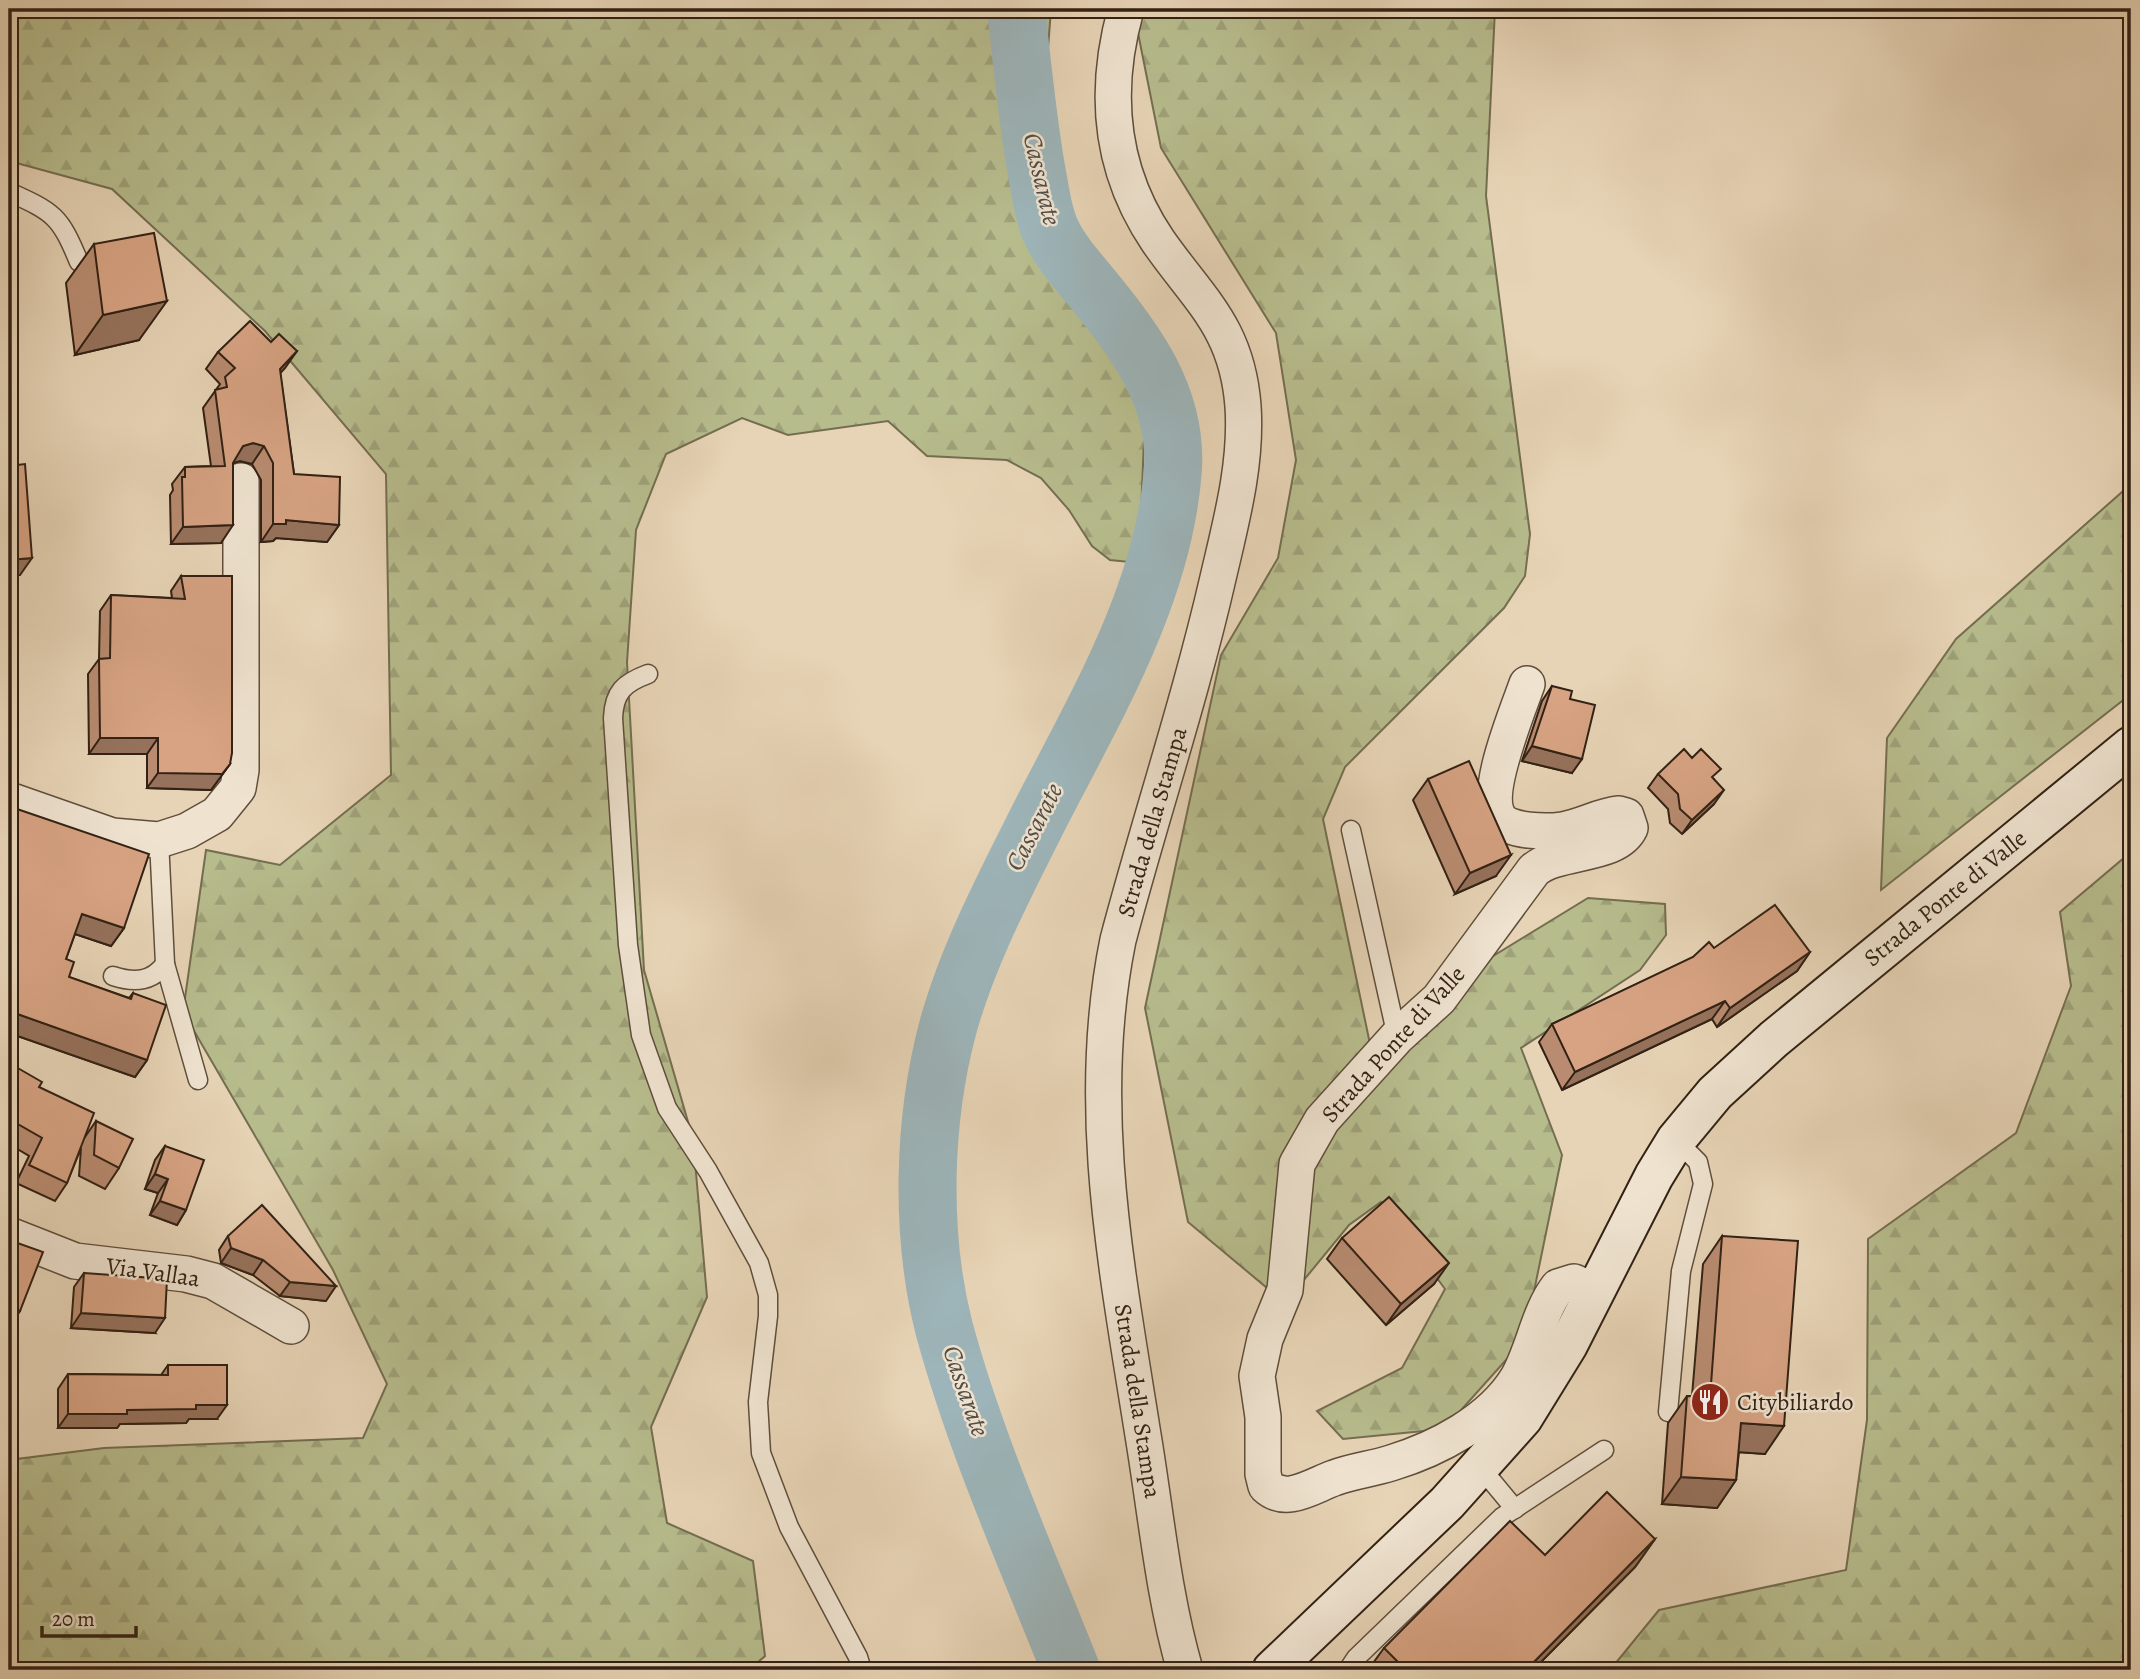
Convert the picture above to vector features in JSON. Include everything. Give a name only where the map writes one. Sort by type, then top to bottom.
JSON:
[{"type":"street","name":"Strada della Stampa","points":[[1126,9],[1111,86],[1114,133],[1120,161],[1140,212],[1227,335],[1240,383],[1244,432],[1230,524],[1196,673],[1118,940],[1102,1048],[1104,1156],[1115,1248],[1170,1605],[1185,1670]]},
{"type":"street","points":[[9,800],[112,836],[159,840],[187,831],[217,814],[232,797],[240,779],[242,481]]},
{"type":"street","name":"Strada Ponte di Valle","points":[[1527,684],[1497,781],[1496,804],[1500,820],[1506,825],[1548,831],[1575,827],[1619,814],[1626,816],[1630,828],[1620,840],[1611,844],[1553,858],[1534,870],[1439,999],[1397,1037],[1322,1120],[1297,1164],[1285,1290],[1265,1339],[1257,1376],[1263,1417],[1263,1474],[1266,1486],[1282,1496],[1293,1494],[1336,1477],[1403,1459],[1453,1435],[1488,1411],[1516,1381],[1558,1287],[1574,1282],[1595,1291]]},
{"type":"street","name":"Strada Ponte di Valle","points":[[1272,1670],[1481,1468],[1524,1418],[1595,1291],[1640,1201],[1676,1140],[1739,1069],[2131,746]]},
{"type":"street","name":"Via Vallaa","points":[[9,1235],[75,1261],[186,1274],[213,1281],[290,1326]]},
{"type":"lane","points":[[9,192],[45,208],[65,227],[79,262]]},
{"type":"lane","points":[[648,674],[621,688],[616,696],[613,718],[628,945],[641,1035],[667,1108],[708,1171],[759,1263],[768,1306],[758,1402],[761,1452],[789,1527],[858,1657],[862,1670]]},
{"type":"lane","points":[[1351,830],[1397,1037]]},
{"type":"lane","points":[[159,840],[165,964],[198,1080]]},
{"type":"lane","points":[[113,976],[144,979],[154,975],[165,964]]},
{"type":"lane","points":[[1668,1412],[1681,1271],[1703,1184],[1698,1162],[1676,1140]]},
{"type":"lane","points":[[1348,1670],[1365,1648],[1515,1509],[1604,1450]]},
{"type":"lane","points":[[1481,1468],[1515,1509]]},
{"type":"green space","points":[[9,9],[1051,9],[1046,75],[1054,208],[1147,366],[1139,563],[1110,560],[1092,546],[1069,510],[1041,478],[1007,460],[927,456],[888,421],[788,435],[742,418],[666,454],[636,530],[627,662],[644,970],[693,1139],[707,1297],[651,1427],[667,1523],[753,1561],[765,1656],[749,1670],[575,1670],[562,1663],[554,1670],[9,1670],[9,1460],[104,1448],[363,1438],[387,1384],[333,1270],[183,1012],[206,850],[280,865],[391,775],[386,474],[265,331],[112,189],[9,161]]},
{"type":"green space","points":[[1138,9],[1495,9],[1486,196],[1530,534],[1525,576],[1504,608],[1345,767],[1323,819],[1370,1044],[1426,1036],[1472,969],[1588,898],[1665,904],[1666,935],[1640,970],[1521,1048],[1562,1155],[1524,1340],[1444,1429],[1343,1439],[1317,1411],[1402,1368],[1445,1289],[1381,1202],[1349,1225],[1285,1303],[1188,1222],[1145,1008],[1221,655],[1278,558],[1296,460],[1276,333],[1161,148],[1135,18]]},
{"type":"green space","points":[[2131,484],[2131,694],[1881,890],[1887,738],[1956,639]]},
{"type":"green space","points":[[2131,852],[2131,1670],[1610,1670],[1659,1610],[1846,1570],[1867,1420],[1868,1239],[2016,1133],[2071,986],[2060,912]]},
{"type":"building","points":[[154,233],[167,301],[103,315],[94,244]]},
{"type":"building","points":[[250,321],[271,342],[279,334],[297,351],[280,369],[294,474],[340,477],[339,525],[286,520],[286,524],[273,524],[273,463],[264,446],[253,443],[243,446],[233,463],[233,525],[183,527],[182,477],[185,477],[185,467],[225,466],[215,390],[227,387],[225,377],[235,368],[218,352]]},
{"type":"building","points":[[25,464],[32,558],[9,560],[9,466]]},
{"type":"building","points":[[181,576],[232,576],[232,753],[230,764],[222,774],[158,773],[158,738],[100,738],[99,659],[110,658],[111,595],[185,599]]},
{"type":"building","points":[[1552,686],[1572,691],[1570,699],[1595,705],[1582,759],[1532,746]]},
{"type":"building","points":[[1684,749],[1692,758],[1701,749],[1721,769],[1712,777],[1724,790],[1692,820],[1680,809],[1678,794],[1658,774]]},
{"type":"building","points":[[1469,761],[1511,855],[1470,873],[1428,779]]},
{"type":"building","points":[[17,809],[149,854],[124,928],[82,914],[66,959],[74,962],[69,977],[131,999],[133,993],[166,1005],[147,1060],[9,1011],[16,985],[9,982],[9,834]]},
{"type":"building","points":[[1775,905],[1810,952],[1730,1008],[1725,1001],[1575,1072],[1552,1024],[1693,957],[1709,942],[1714,948]]},
{"type":"building","points":[[9,1063],[42,1082],[39,1087],[94,1113],[67,1183],[29,1165],[42,1138],[9,1119]]},
{"type":"building","points":[[96,1121],[133,1139],[119,1168],[94,1155]]},
{"type":"building","points":[[165,1146],[204,1160],[186,1210],[160,1201],[168,1179],[155,1174]]},
{"type":"building","points":[[1389,1197],[1449,1263],[1401,1304],[1342,1238]]},
{"type":"building","points":[[262,1205],[336,1286],[290,1282],[263,1260],[231,1248],[228,1236]]},
{"type":"building","points":[[1722,1236],[1798,1241],[1784,1426],[1741,1423],[1736,1480],[1681,1477],[1687,1396],[1710,1398]]},
{"type":"building","points":[[9,1240],[43,1252],[20,1311],[9,1307]]},
{"type":"building","points":[[84,1273],[167,1279],[165,1318],[81,1313]]},
{"type":"building","points":[[168,1365],[227,1365],[227,1405],[196,1405],[196,1409],[127,1410],[127,1414],[68,1414],[68,1374],[168,1375]]},
{"type":"building","points":[[1607,1492],[1655,1539],[1526,1670],[1406,1670],[1384,1648],[1510,1521],[1545,1555]]},
{"type":"waterway","name":"Cassarate","points":[[1016,9],[1033,148],[1047,222],[1063,252],[1123,328],[1150,370],[1168,417],[1173,468],[1157,559],[1142,604],[1104,691],[1001,893],[956,1000],[940,1063],[929,1138],[928,1216],[936,1292],[944,1328],[986,1457],[1071,1670]]},
{"type":"place","name":"Citybiliardo","points":[[1710,1402]]}]
